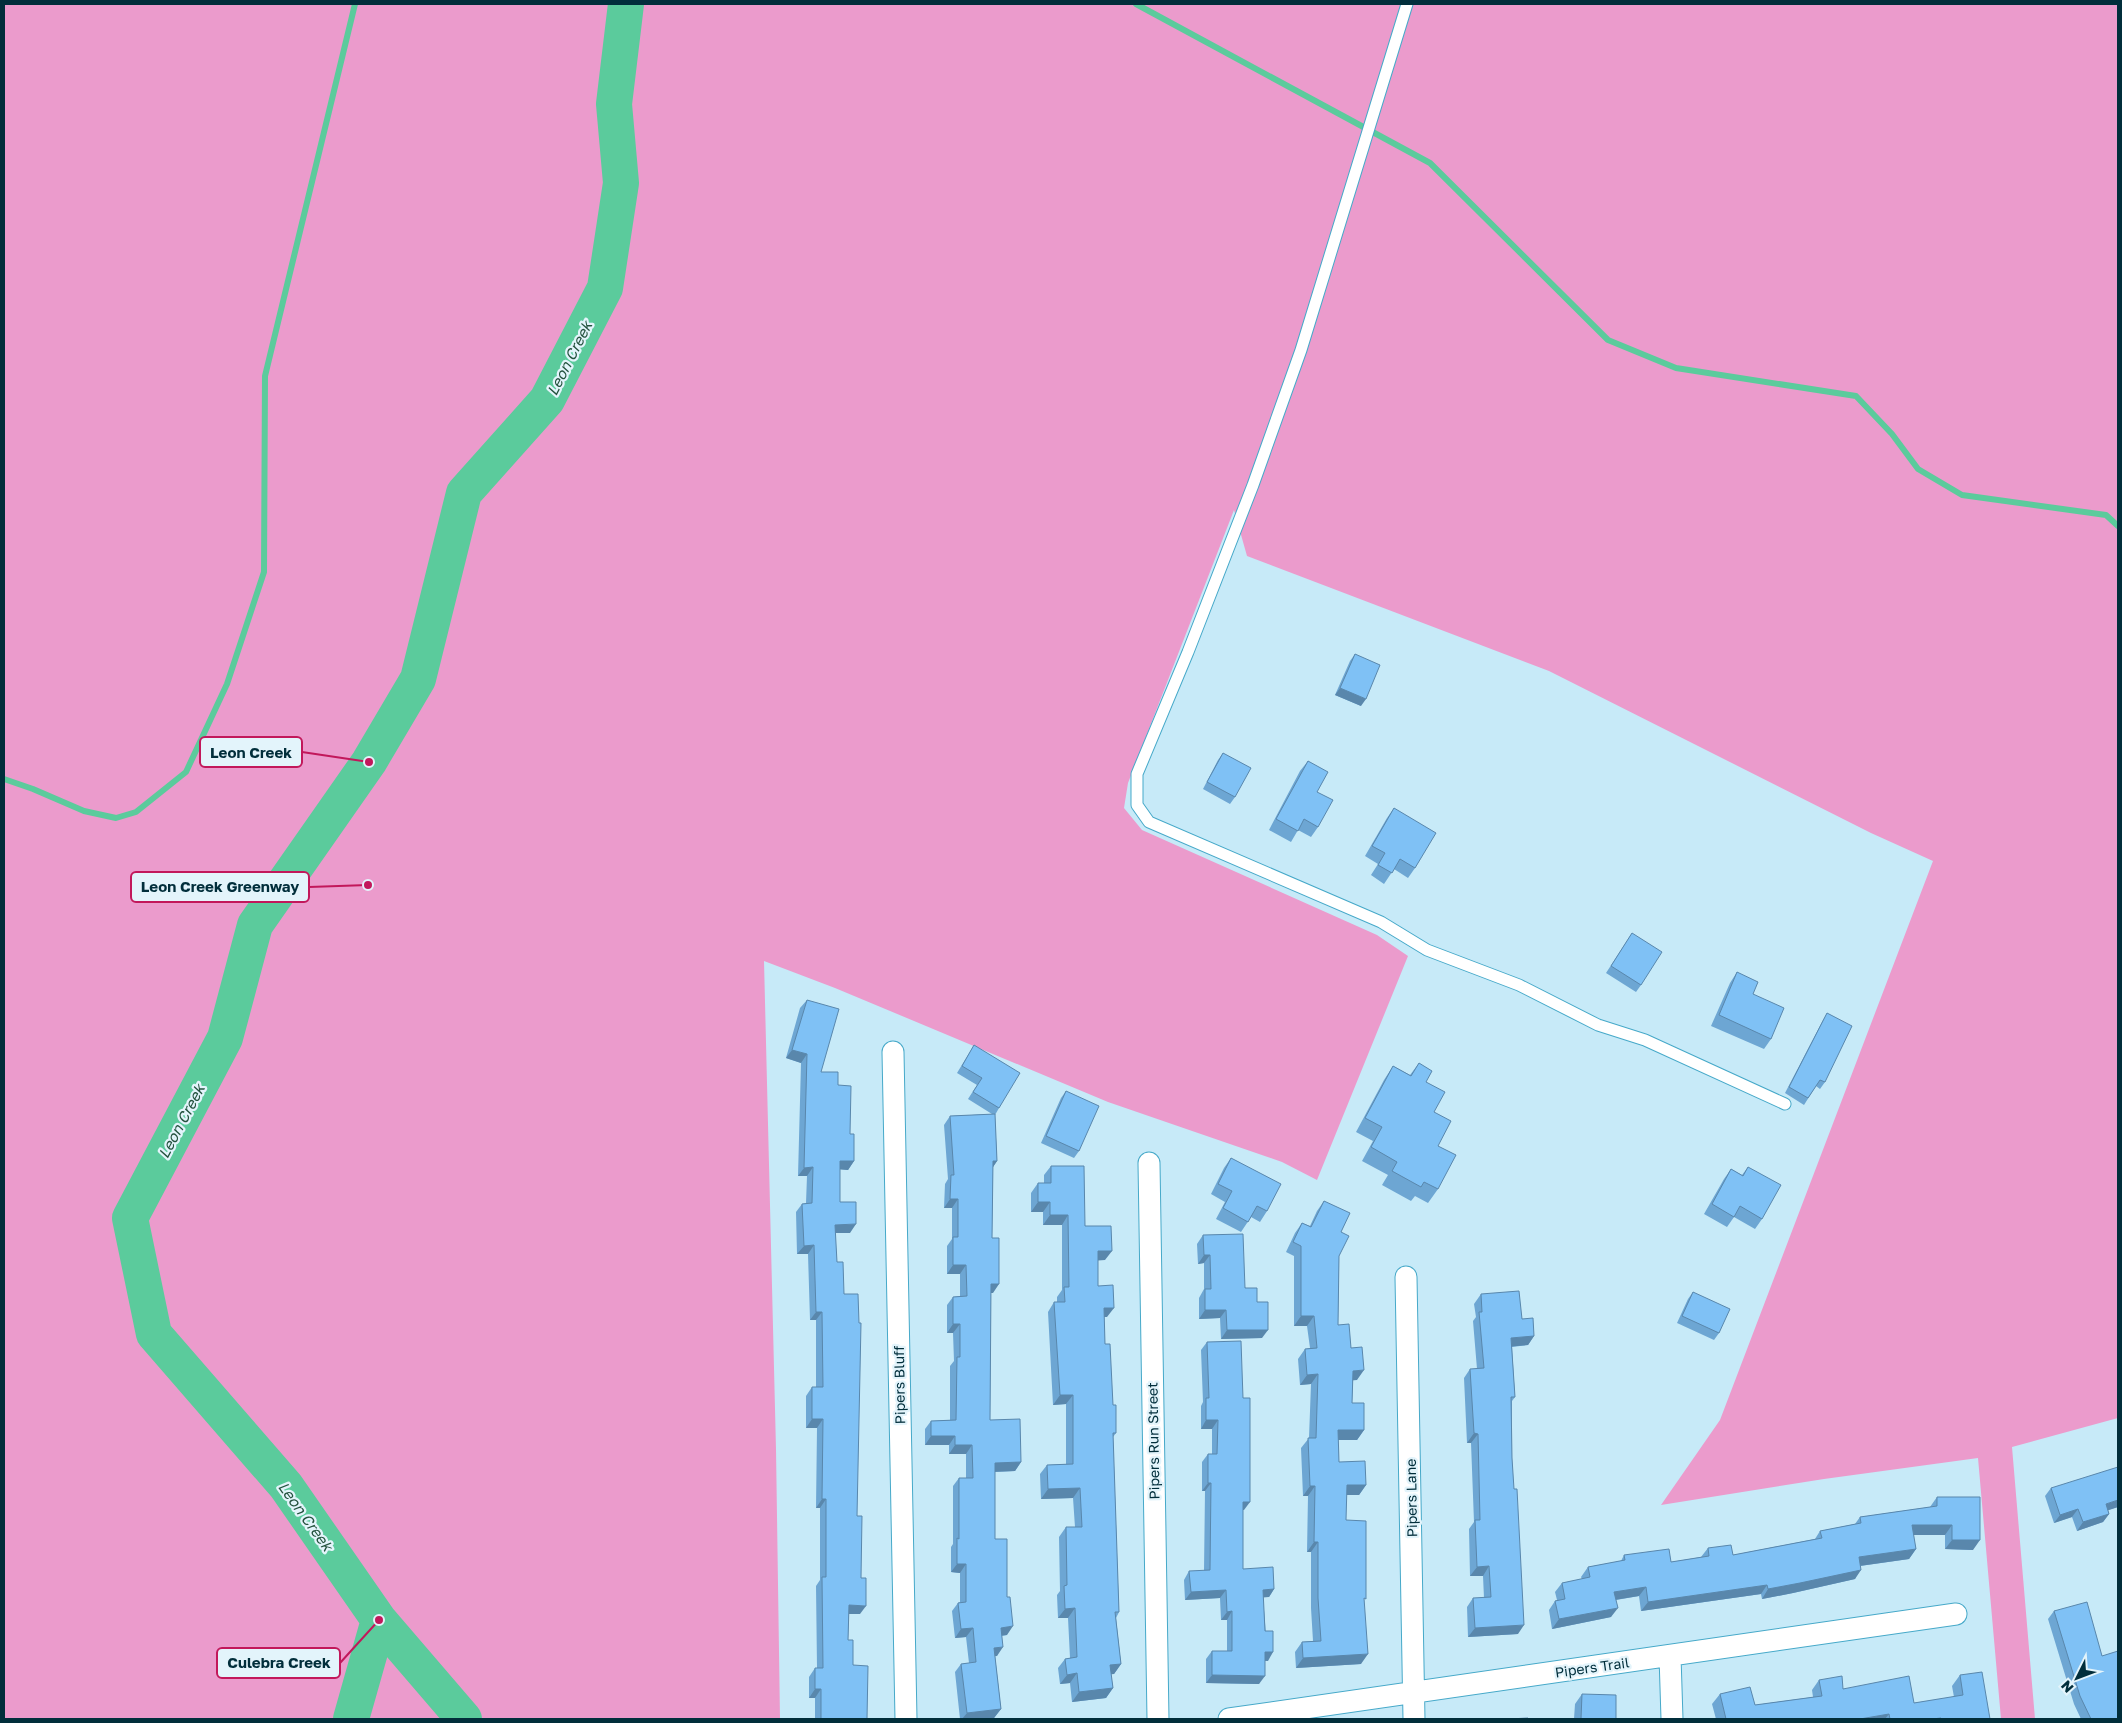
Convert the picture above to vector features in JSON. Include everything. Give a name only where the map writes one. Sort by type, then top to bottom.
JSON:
[{"type":"street","name":"Pipers Bluff","points":[[893,1052],[906,1719]]},
{"type":"street","name":"Pipers Run Street","points":[[1149,1163],[1158,1719]]},
{"type":"street","name":"Pipers Lane","points":[[1406,1277],[1415,1691],[1414,1719]]},
{"type":"street","name":"Pipers Trail","points":[[1229,1719],[1956,1614]]},
{"type":"street","points":[[1670,1656],[1672,1719]]},
{"type":"lane","points":[[1407,4],[1301,350],[1253,485],[1188,652],[1137,774],[1137,805],[1149,822],[1381,922],[1427,950],[1519,985],[1598,1025],[1645,1040],[1785,1104]]},
{"type":"shaded area","points":[[4,4],[2118,4],[2118,1418],[2012,1447],[2035,1719],[2001,1719],[1978,1458],[1824,1479],[1661,1505],[1720,1420],[1933,861],[1871,833],[1549,671],[1247,556],[1234,510],[1128,783],[1124,808],[1142,830],[1377,935],[1408,956],[1317,1180],[1282,1162],[1108,1102],[835,988],[764,961],[776,1449],[780,1719],[4,1719]]},
{"type":"building","points":[[1355,654],[1380,665],[1366,699],[1340,688]]},
{"type":"building","points":[[1223,753],[1251,768],[1235,797],[1207,782]]},
{"type":"building","points":[[1308,761],[1328,772],[1317,792],[1333,800],[1318,827],[1304,819],[1298,831],[1276,819]]},
{"type":"building","points":[[1394,808],[1436,833],[1415,868],[1400,859],[1392,873],[1378,865],[1385,853],[1372,846]]},
{"type":"building","points":[[1632,933],[1662,952],[1641,985],[1611,966]]},
{"type":"building","points":[[1737,972],[1758,982],[1753,994],[1784,1008],[1771,1039],[1719,1015]]},
{"type":"building","points":[[807,1000],[839,1009],[821,1072],[838,1072],[838,1085],[851,1086],[850,1134],[854,1134],[854,1161],[840,1161],[840,1202],[856,1202],[856,1224],[835,1225],[837,1262],[843,1262],[844,1294],[858,1294],[859,1323],[861,1323],[857,1516],[862,1516],[861,1578],[866,1578],[866,1606],[849,1605],[848,1640],[853,1640],[853,1665],[868,1666],[867,1719],[821,1719],[821,1689],[815,1689],[815,1668],[823,1668],[822,1577],[826,1577],[826,1499],[822,1499],[823,1419],[812,1419],[812,1387],[823,1387],[822,1312],[816,1312],[814,1245],[804,1246],[802,1204],[812,1203],[813,1167],[804,1168],[807,1054],[792,1050]]},
{"type":"building","points":[[1827,1013],[1852,1026],[1825,1082],[1820,1080],[1808,1098],[1789,1087]]},
{"type":"building","points":[[974,1045],[1020,1073],[999,1108],[973,1092],[982,1078],[962,1066]]},
{"type":"building","points":[[1419,1063],[1432,1071],[1426,1082],[1445,1092],[1434,1112],[1451,1121],[1438,1146],[1456,1155],[1438,1189],[1424,1182],[1421,1187],[1392,1171],[1397,1162],[1371,1147],[1382,1127],[1365,1118],[1393,1066],[1411,1076]]},
{"type":"building","points":[[1066,1091],[1099,1106],[1079,1151],[1046,1136]]},
{"type":"building","points":[[995,1114],[997,1161],[993,1161],[992,1238],[999,1238],[999,1284],[991,1284],[990,1420],[1020,1419],[1021,1462],[995,1463],[995,1539],[1007,1539],[1007,1597],[1010,1597],[1013,1626],[1001,1628],[1003,1647],[994,1648],[1001,1709],[967,1713],[961,1664],[976,1662],[973,1628],[961,1629],[958,1603],[966,1602],[966,1564],[957,1564],[957,1538],[959,1539],[959,1478],[973,1478],[972,1445],[955,1445],[955,1436],[931,1436],[931,1421],[956,1420],[957,1357],[960,1357],[960,1324],[953,1324],[953,1297],[967,1296],[966,1265],[953,1265],[953,1237],[958,1237],[958,1199],[950,1199],[951,1175],[954,1175],[950,1116]]},
{"type":"building","points":[[1231,1158],[1281,1184],[1267,1211],[1257,1206],[1248,1222],[1223,1208],[1232,1191],[1218,1184]]},
{"type":"building","points":[[1051,1166],[1084,1166],[1085,1226],[1111,1226],[1112,1251],[1098,1251],[1098,1286],[1113,1285],[1114,1308],[1104,1308],[1105,1344],[1110,1344],[1113,1405],[1116,1405],[1116,1433],[1113,1433],[1119,1612],[1115,1612],[1121,1664],[1110,1665],[1113,1688],[1079,1692],[1077,1673],[1067,1675],[1065,1659],[1077,1657],[1075,1608],[1065,1609],[1064,1586],[1067,1585],[1066,1527],[1082,1527],[1080,1488],[1048,1489],[1047,1465],[1073,1464],[1073,1395],[1060,1395],[1054,1302],[1065,1302],[1064,1287],[1069,1287],[1068,1215],[1050,1215],[1050,1202],[1038,1202],[1038,1183],[1051,1183]]},
{"type":"building","points":[[1748,1167],[1781,1185],[1762,1219],[1740,1206],[1734,1217],[1712,1204],[1731,1169],[1743,1176]]},
{"type":"building","points":[[1324,1201],[1350,1213],[1341,1232],[1349,1236],[1339,1256],[1338,1325],[1349,1324],[1351,1348],[1362,1347],[1364,1370],[1353,1371],[1352,1403],[1364,1403],[1364,1430],[1338,1430],[1339,1462],[1365,1461],[1366,1485],[1347,1485],[1346,1520],[1366,1521],[1366,1599],[1364,1598],[1368,1654],[1303,1658],[1302,1642],[1321,1641],[1318,1598],[1318,1542],[1314,1542],[1315,1486],[1310,1486],[1308,1438],[1316,1438],[1318,1374],[1307,1375],[1305,1349],[1317,1348],[1314,1316],[1301,1316],[1301,1246],[1293,1242],[1302,1223],[1311,1227]]},
{"type":"building","points":[[1243,1234],[1245,1288],[1257,1288],[1257,1302],[1268,1302],[1268,1330],[1227,1330],[1226,1310],[1205,1310],[1205,1289],[1211,1289],[1210,1255],[1204,1255],[1203,1235]]},
{"type":"building","points":[[1519,1291],[1522,1319],[1533,1318],[1534,1336],[1511,1338],[1515,1397],[1511,1397],[1512,1458],[1514,1489],[1517,1489],[1524,1625],[1475,1628],[1473,1598],[1491,1597],[1489,1566],[1477,1567],[1475,1520],[1480,1520],[1478,1434],[1474,1433],[1470,1369],[1484,1368],[1479,1312],[1482,1312],[1481,1294]]},
{"type":"building","points":[[1693,1292],[1730,1309],[1719,1333],[1682,1316]]},
{"type":"building","points":[[1241,1341],[1243,1398],[1250,1398],[1250,1502],[1243,1502],[1243,1569],[1273,1567],[1274,1589],[1263,1590],[1265,1631],[1273,1631],[1273,1652],[1265,1652],[1265,1676],[1212,1675],[1212,1651],[1232,1651],[1232,1611],[1227,1612],[1226,1590],[1191,1592],[1189,1571],[1210,1570],[1211,1483],[1208,1483],[1208,1454],[1217,1454],[1218,1420],[1206,1420],[1206,1398],[1209,1398],[1207,1342]]},
{"type":"building","points":[[2118,1467],[2118,1500],[2106,1504],[2109,1514],[2083,1522],[2078,1509],[2060,1515],[2051,1488]]},
{"type":"building","points":[[1937,1497],[1980,1497],[1980,1540],[1952,1540],[1952,1525],[1912,1525],[1916,1549],[1859,1557],[1861,1570],[1768,1589],[1767,1585],[1648,1602],[1646,1587],[1614,1592],[1618,1608],[1559,1619],[1555,1601],[1565,1599],[1562,1583],[1590,1577],[1588,1567],[1625,1560],[1624,1555],[1669,1549],[1671,1562],[1709,1556],[1708,1548],[1731,1545],[1733,1555],[1822,1538],[1820,1531],[1861,1523],[1860,1517],[1937,1506]]},
{"type":"building","points":[[2087,1602],[2102,1656],[2118,1651],[2118,1719],[2091,1719],[2080,1696],[2054,1611]]},
{"type":"building","points":[[1982,1672],[1990,1719],[1890,1719],[1889,1714],[1860,1719],[1726,1719],[1720,1694],[1750,1687],[1755,1705],[1822,1696],[1819,1680],[1842,1676],[1843,1689],[1909,1676],[1914,1703],[1963,1695],[1960,1675]]},
{"type":"building","points":[[1582,1694],[1616,1695],[1616,1719],[1581,1719]]},
{"type":"waterway","points":[[4,779],[84,811],[116,818],[136,812],[186,772],[227,684],[264,572],[265,376],[355,4]]},
{"type":"waterway","name":"Leon Creek","points":[[464,1719],[379,1620],[286,1486],[154,1334],[130,1218],[225,1038],[255,925],[369,762],[418,679],[464,493],[547,400],[605,288],[621,183],[614,104],[626,4]]},
{"type":"waterway","points":[[1136,4],[1430,163],[1608,340],[1676,368],[1856,396],[1892,434],[1918,469],[1962,495],[2106,515],[2118,526]]},
{"type":"waterway","name":"Leon Creek","points":[[351,1719],[379,1620]]},
{"type":"place","name":"Leon Creek","points":[[369,762]]},
{"type":"place","name":"Leon Creek Greenway","points":[[368,885]]},
{"type":"place","name":"Culebra Creek","points":[[379,1620]]}]
